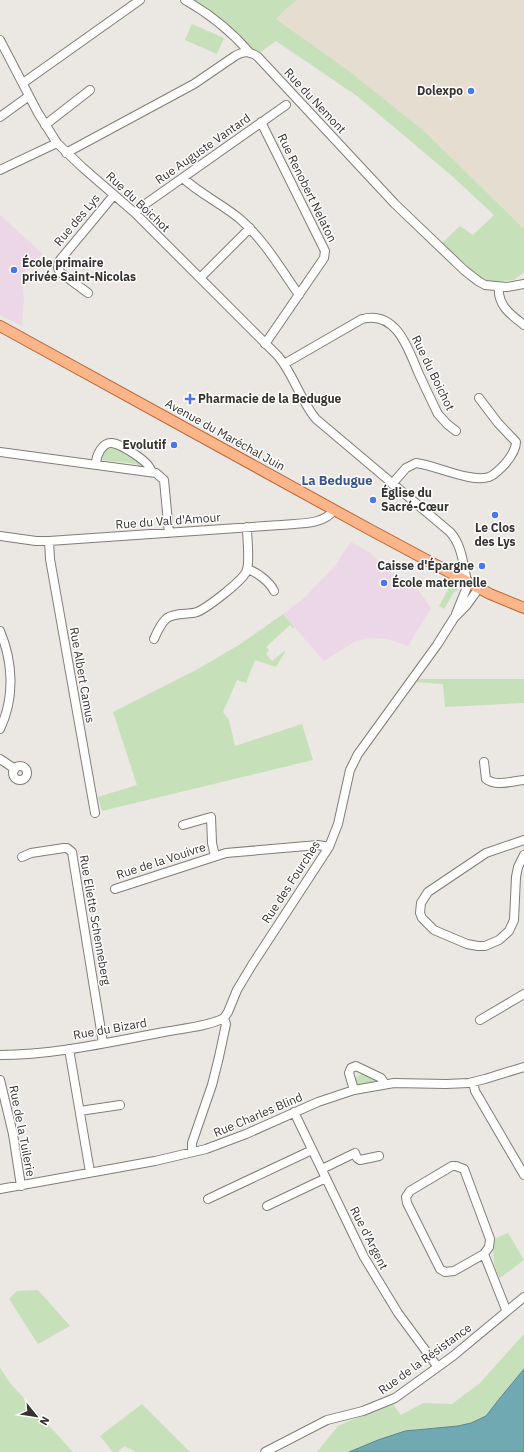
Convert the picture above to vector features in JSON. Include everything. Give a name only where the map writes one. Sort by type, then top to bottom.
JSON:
[{"type":"main road","name":"Avenue du Maréchal Juin","points":[[0,326],[334,510],[479,588],[524,608]]},
{"type":"street","points":[[23,83],[140,0]]},
{"type":"street","name":"Rue du Nemont","points":[[186,0],[221,24],[250,52],[258,57],[395,204],[478,282],[485,285],[499,287],[524,284]]},
{"type":"street","name":"Rue du Boichot","points":[[0,40],[45,125],[57,143],[66,153],[135,213],[266,344],[284,364],[308,409],[316,419],[357,452],[392,484],[454,536],[459,546],[468,582]]},
{"type":"street","points":[[66,153],[194,84],[241,52],[250,52]]},
{"type":"street","points":[[45,125],[90,90]]},
{"type":"street","points":[[0,117],[29,96]]},
{"type":"street","name":"Rue Auguste Vantard","points":[[135,213],[286,105]]},
{"type":"street","name":"Rue Renobert Nelaton","points":[[261,122],[325,248],[324,258],[266,344]]},
{"type":"street","points":[[0,170],[57,143]]},
{"type":"street","points":[[182,178],[239,218],[250,228],[299,295]]},
{"type":"street","name":"Rue des Lys","points":[[88,293],[60,271],[57,266],[60,260],[114,195]]},
{"type":"street","points":[[200,278],[250,228]]},
{"type":"street","points":[[499,287],[498,295],[502,305],[524,326]]},
{"type":"street","name":"Rue du Boichot","points":[[284,364],[362,319],[370,317],[383,320],[393,326],[404,338],[438,414],[456,431]]},
{"type":"street","points":[[392,484],[406,468],[416,463],[460,475],[480,478],[488,478],[495,474],[508,460],[516,442],[498,423],[479,398]]},
{"type":"street","points":[[96,464],[98,454],[102,448],[106,444],[111,443],[140,458],[150,467],[151,471]]},
{"type":"street","points":[[0,452],[151,471],[160,475],[164,480],[169,533]]},
{"type":"street","name":"Rue du Val d'Amour","points":[[0,536],[36,541],[49,541],[248,527],[315,521],[330,516],[334,510]]},
{"type":"street","points":[[154,639],[159,629],[168,618],[190,614],[202,609],[243,578],[247,569],[248,527]]},
{"type":"street","name":"Rue Albert Camus","points":[[49,541],[50,559],[95,813]]},
{"type":"street","points":[[247,569],[252,570],[271,585],[274,591]]},
{"type":"street","name":"Rue des Fourches","points":[[192,1152],[192,1143],[212,1085],[222,1048],[226,1024],[224,1018],[237,990],[329,847],[338,824],[346,783],[355,757],[437,645],[454,618],[468,582]]},
{"type":"street","name":"Rue des Fourches","points":[[454,618],[466,606],[479,588]]},
{"type":"street","points":[[0,631],[8,657],[10,680],[7,710],[0,729]]},
{"type":"street","points":[[0,759],[14,769]]},
{"type":"street","points":[[484,762],[486,779],[489,782],[495,784],[524,780]]},
{"type":"street","name":"Rue de la Vouivre","points":[[183,825],[211,817],[212,843],[215,856]]},
{"type":"street","points":[[524,840],[482,855],[428,892],[421,903],[420,913],[422,918],[434,930],[467,944],[485,946],[499,940],[509,932],[514,920],[516,877],[518,867],[524,855]]},
{"type":"street","name":"Rue de la Vouivre","points":[[115,889],[226,853],[318,845],[329,847]]},
{"type":"street","name":"Rue Eliette Schenneberg","points":[[22,857],[31,853],[64,848],[67,848],[72,852],[103,1043]]},
{"type":"street","points":[[480,1020],[524,994]]},
{"type":"street","name":"Rue du Bizard","points":[[0,1055],[39,1053],[69,1049],[192,1027],[216,1022],[224,1018]]},
{"type":"street","points":[[69,1049],[90,1172]]},
{"type":"street","points":[[354,1090],[349,1073],[351,1068],[356,1066],[382,1078],[385,1084]]},
{"type":"street","name":"Rue Charles Blind","points":[[0,1189],[155,1161],[218,1145],[318,1102],[354,1090],[402,1082],[446,1084],[473,1082],[524,1067]]},
{"type":"street","name":"Rue de la Tuilerie","points":[[0,1080],[13,1134],[21,1186]]},
{"type":"street","points":[[473,1082],[475,1091],[524,1175]]},
{"type":"street","points":[[80,1111],[120,1105]]},
{"type":"street","name":"Rue d'Argent","points":[[294,1112],[322,1168],[351,1232],[379,1283],[398,1313],[437,1366]]},
{"type":"street","points":[[208,1199],[312,1150]]},
{"type":"street","points":[[322,1168],[355,1153],[357,1158],[360,1160],[379,1156]]},
{"type":"street","points":[[452,1166],[464,1169],[490,1239],[489,1247],[484,1254],[454,1271],[445,1272],[440,1269],[407,1203],[406,1197],[410,1191],[452,1166]]},
{"type":"street","points":[[267,1206],[326,1178]]},
{"type":"street","points":[[484,1254],[507,1311]]},
{"type":"street","name":"Rue de la Résistance","points":[[265,1452],[326,1420],[363,1412],[395,1398],[471,1342],[524,1297]]},
{"type":"shaded area","name":"Dolexpo","points":[[297,0],[524,0],[524,229],[424,131],[349,71],[276,19]]},
{"type":"shaded area","name":"École primaire privée Saint-Nicolas","points":[[0,215],[43,254],[30,269],[25,271],[22,278],[24,298],[22,326],[0,315]]},
{"type":"shaded area","points":[[351,542],[370,553],[381,563],[383,568],[415,585],[431,608],[408,646],[388,639],[369,638],[356,641],[324,661],[283,614],[304,598],[335,566]]},
{"type":"green space","points":[[193,0],[297,0],[276,19],[349,71],[424,131],[524,229],[524,272],[514,280],[492,282],[479,277],[442,243],[460,226],[473,235],[494,215],[452,176],[357,96],[276,41],[258,54],[230,28]]},
{"type":"green space","points":[[192,24],[224,38],[217,54],[185,40]]},
{"type":"green space","points":[[109,446],[117,447],[148,468],[137,467],[137,464],[102,460],[101,463],[99,461],[99,456]]},
{"type":"green space","points":[[451,584],[457,587],[458,591],[454,592],[444,609],[439,606]]},
{"type":"green space","points":[[283,614],[294,629],[290,625],[266,647],[269,650],[266,654],[272,661],[284,651],[285,652],[276,667],[255,660],[246,683],[237,680],[223,712],[229,720],[235,746],[302,724],[313,760],[102,811],[98,797],[137,785],[113,712],[196,670],[239,645]]},
{"type":"green space","points":[[417,679],[524,679],[524,703],[445,707],[443,684],[416,682]]},
{"type":"green space","points":[[364,1073],[378,1079],[379,1083],[356,1087],[356,1077]]},
{"type":"green space","points":[[508,1233],[524,1260],[500,1278],[494,1259],[494,1239]]},
{"type":"green space","points":[[38,1290],[70,1326],[38,1344],[9,1299],[17,1291]]},
{"type":"green space","points":[[524,1334],[524,1369],[486,1416],[471,1423],[458,1426],[405,1431],[349,1452],[317,1452],[338,1426],[392,1403],[401,1415],[423,1403],[452,1404],[480,1383]]},
{"type":"green space","points":[[0,1368],[11,1384],[73,1452],[0,1452]]},
{"type":"green space","points":[[142,1404],[190,1452],[136,1452],[124,1446],[118,1452],[113,1452],[100,1436]]},
{"type":"water","points":[[524,1369],[524,1452],[349,1452],[405,1431],[458,1426],[471,1423],[486,1416]]},
{"type":"place","name":"Dolexpo","points":[[471,91]]},
{"type":"place","name":"École primaire privée Saint-Nicolas","points":[[14,270]]},
{"type":"place","name":"Pharmacie de la Bedugue","points":[[190,399]]},
{"type":"place","name":"Evolutif","points":[[174,445]]},
{"type":"place","name":"Église du Sacré-Cœur","points":[[373,500]]},
{"type":"place","name":"Le Clos des Lys","points":[[495,515]]},
{"type":"place","name":"Caisse d'Épargne","points":[[482,566]]},
{"type":"place","name":"École maternelle","points":[[384,583]]},
{"type":"district","name":"La Bedugue","points":[[337,480]]}]
